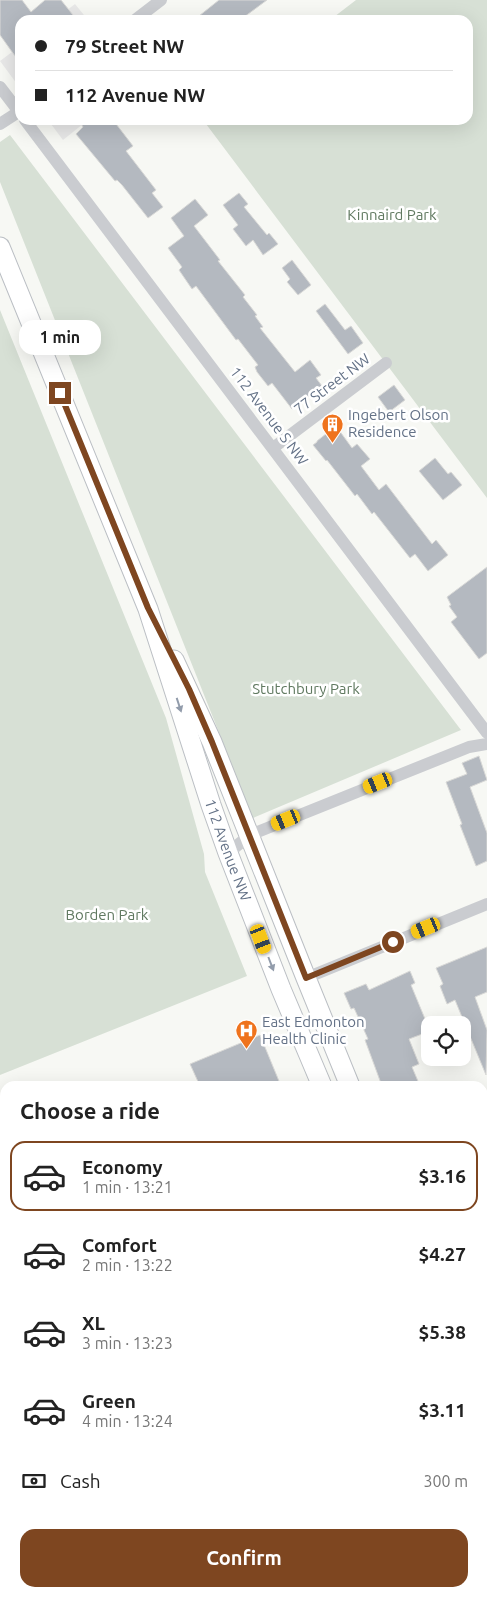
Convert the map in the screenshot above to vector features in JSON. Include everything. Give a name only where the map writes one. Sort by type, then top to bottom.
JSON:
[{"type":"main road","name":"112 Avenue NW","points":[[0,247],[148,608],[189,689],[212,742],[348,1081]]},
{"type":"main road","name":"112 Avenue NW","points":[[148,608],[228,853],[320,1081]]},
{"type":"street","points":[[141,15],[160,0]]},
{"type":"street","name":"112 Avenue S NW","points":[[0,87],[15,106]]},
{"type":"street","points":[[0,124],[15,117]]},
{"type":"street","name":"112 Avenue S NW","points":[[29,125],[487,732]]},
{"type":"street","name":"77 Street NW","points":[[272,448],[386,363]]},
{"type":"street","points":[[228,853],[250,835],[469,747],[487,744]]},
{"type":"street","points":[[306,978],[487,904]]},
{"type":"shaded area","points":[[75,4],[84,15],[61,15]]},
{"type":"shaded area","points":[[15,50],[15,81],[0,61]]},
{"type":"shaded area","points":[[52,125],[82,125],[63,140]]},
{"type":"green space","name":"Kinnaird Park","points":[[356,0],[487,0],[487,498],[207,125],[473,125],[473,15],[336,15]]},
{"type":"green space","name":"Stutchbury Park","points":[[10,135],[461,730],[253,818],[0,182],[0,142]]},
{"type":"green space","name":"Borden Park","points":[[0,310],[166,718],[204,854],[205,872],[247,976],[0,1075]]},
{"type":"building","points":[[0,0],[22,0],[31,12],[45,0],[61,0],[73,15],[15,15],[15,56],[0,35]]},
{"type":"building","points":[[219,0],[267,0],[247,15],[200,15]]},
{"type":"building","points":[[82,125],[117,125],[133,146],[126,151],[156,190],[152,193],[163,207],[148,218],[122,185],[117,180],[115,181],[76,134],[83,127]]},
{"type":"building","points":[[239,193],[248,204],[244,207],[267,235],[269,233],[278,244],[263,255],[253,240],[246,246],[233,229],[238,225],[223,205]]},
{"type":"building","points":[[195,199],[208,215],[194,226],[220,260],[218,261],[245,295],[243,297],[257,315],[255,316],[263,327],[260,328],[295,372],[310,360],[321,375],[316,378],[322,386],[292,409],[272,383],[268,386],[257,372],[255,367],[258,365],[238,339],[236,340],[196,286],[192,289],[179,270],[182,267],[168,248],[184,236],[171,218]]},
{"type":"building","points":[[292,260],[311,285],[298,295],[287,282],[290,279],[282,268]]},
{"type":"building","points":[[325,304],[345,330],[351,326],[363,343],[348,354],[316,311]]},
{"type":"building","points":[[394,385],[405,400],[389,412],[378,397]]},
{"type":"building","points":[[336,426],[352,448],[357,444],[370,459],[361,466],[379,490],[386,484],[432,544],[436,540],[448,555],[428,571],[415,554],[410,558],[374,512],[372,514],[357,494],[355,496],[313,445]]},
{"type":"building","points":[[435,458],[448,474],[451,472],[462,485],[443,500],[419,471]]},
{"type":"building","points":[[487,567],[487,653],[479,659],[451,622],[457,617],[449,606],[451,605],[447,597]]},
{"type":"building","points":[[479,756],[487,780],[470,787],[487,833],[487,861],[476,866],[446,782],[467,774],[462,763]]},
{"type":"building","points":[[487,947],[487,992],[475,997],[487,1030],[486,1075],[471,1039],[471,1016],[462,1016],[455,1000],[447,1004],[440,986],[443,984],[436,968]]},
{"type":"building","points":[[410,971],[415,983],[411,985],[424,1016],[421,1016],[421,1034],[409,1039],[419,1064],[412,1067],[418,1081],[380,1081],[365,1040],[368,1039],[354,1008],[351,1009],[344,993],[366,984],[369,990]]},
{"type":"building","name":"East Edmonton Health Clinic","points":[[260,1035],[279,1081],[198,1081],[190,1064]]},
{"type":"place","name":"Ingebert Olson Residence","points":[[332,443]]},
{"type":"place","name":"East Edmonton Health Clinic","points":[[246,1050]]},
{"type":"route","points":[[60,393],[148,608],[189,689],[212,742],[306,978],[393,942]]}]
